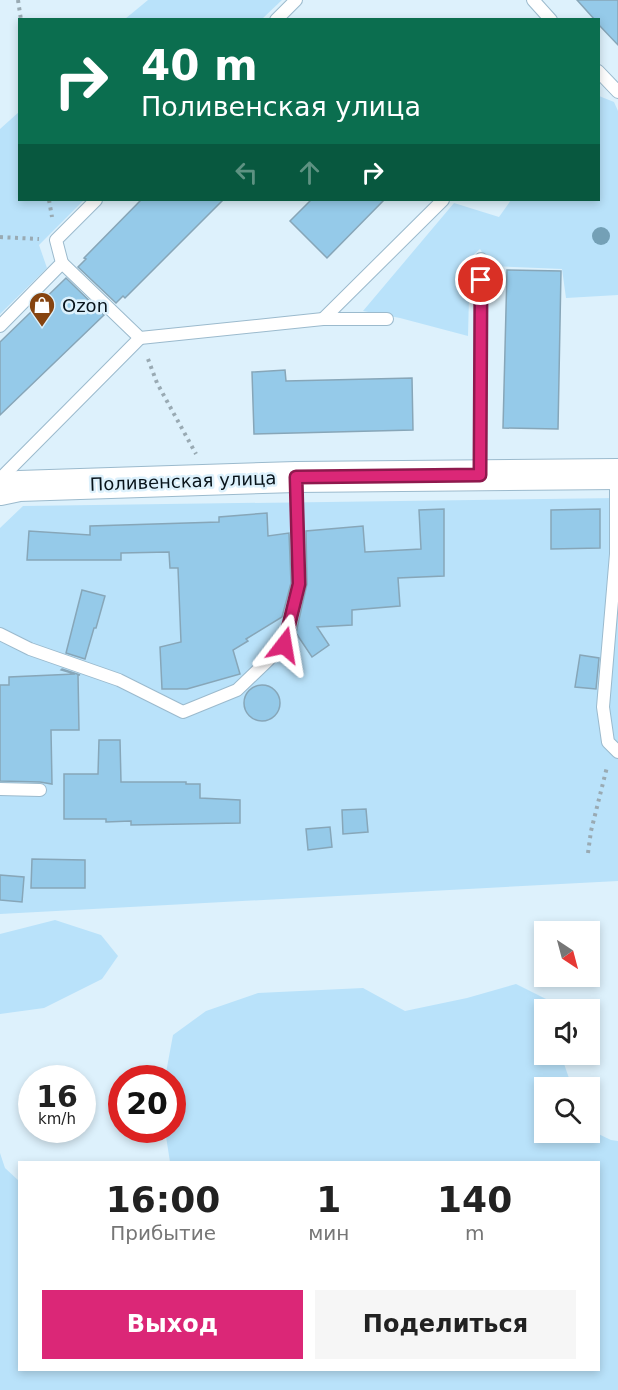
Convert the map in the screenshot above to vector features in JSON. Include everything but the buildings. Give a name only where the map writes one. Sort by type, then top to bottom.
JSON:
[{"type":"street","name":"Поливенская улица","points":[[0,490],[19,486],[198,479],[617,474]]},
{"type":"lane","points":[[278,18],[296,0]]},
{"type":"lane","points":[[533,0],[549,18]]},
{"type":"lane","points":[[600,73],[618,92]]},
{"type":"lane","points":[[95,201],[56,240],[62,263],[140,338]]},
{"type":"lane","points":[[323,319],[442,201]]},
{"type":"lane","points":[[480,475],[481,258]]},
{"type":"lane","points":[[0,326],[62,263]]},
{"type":"lane","points":[[0,479],[140,338],[323,319],[387,319]]},
{"type":"lane","points":[[617,474],[616,554],[603,707],[608,742],[618,752]]},
{"type":"lane","points":[[0,634],[30,649],[119,680],[183,712],[237,690],[284,645],[299,584],[296,477]]},
{"type":"lane","points":[[0,789],[40,790]]},
{"type":"path","points":[[18,0],[21,18]]},
{"type":"path","points":[[0,237],[56,240]]},
{"type":"path","points":[[140,338],[157,383],[198,458],[198,479]]},
{"type":"path","points":[[588,853],[591,831],[607,768],[608,742]]},
{"type":"shaded area","points":[[148,0],[282,0],[263,18],[126,18]]},
{"type":"shaded area","points":[[600,96],[614,102],[618,111],[618,295],[566,298],[562,269],[491,266],[480,249],[470,258],[468,336],[363,311],[454,203],[499,217],[510,201],[600,201]]},
{"type":"shaded area","points":[[18,113],[18,201],[83,201],[39,245],[47,268],[0,314],[0,129]]},
{"type":"shaded area","points":[[618,498],[618,881],[0,914],[0,528],[23,506]]},
{"type":"shaded area","points":[[55,920],[101,935],[118,956],[102,979],[44,1008],[0,1014],[0,934]]},
{"type":"shaded area","points":[[516,984],[546,999],[534,999],[534,1065],[564,1065],[569,1077],[534,1077],[534,1143],[600,1143],[600,1135],[618,1141],[618,1390],[0,1390],[0,1153],[5,1168],[18,1180],[18,1371],[600,1371],[600,1161],[170,1161],[167,1143],[186,1143],[186,1065],[167,1065],[173,1035],[206,1011],[258,993],[363,988],[405,1011],[467,998]]},
{"type":"place","name":"Ozon","points":[[42,328]]},
{"type":"route","points":[[284,645],[299,584],[296,477],[480,475],[481,280]]}]
